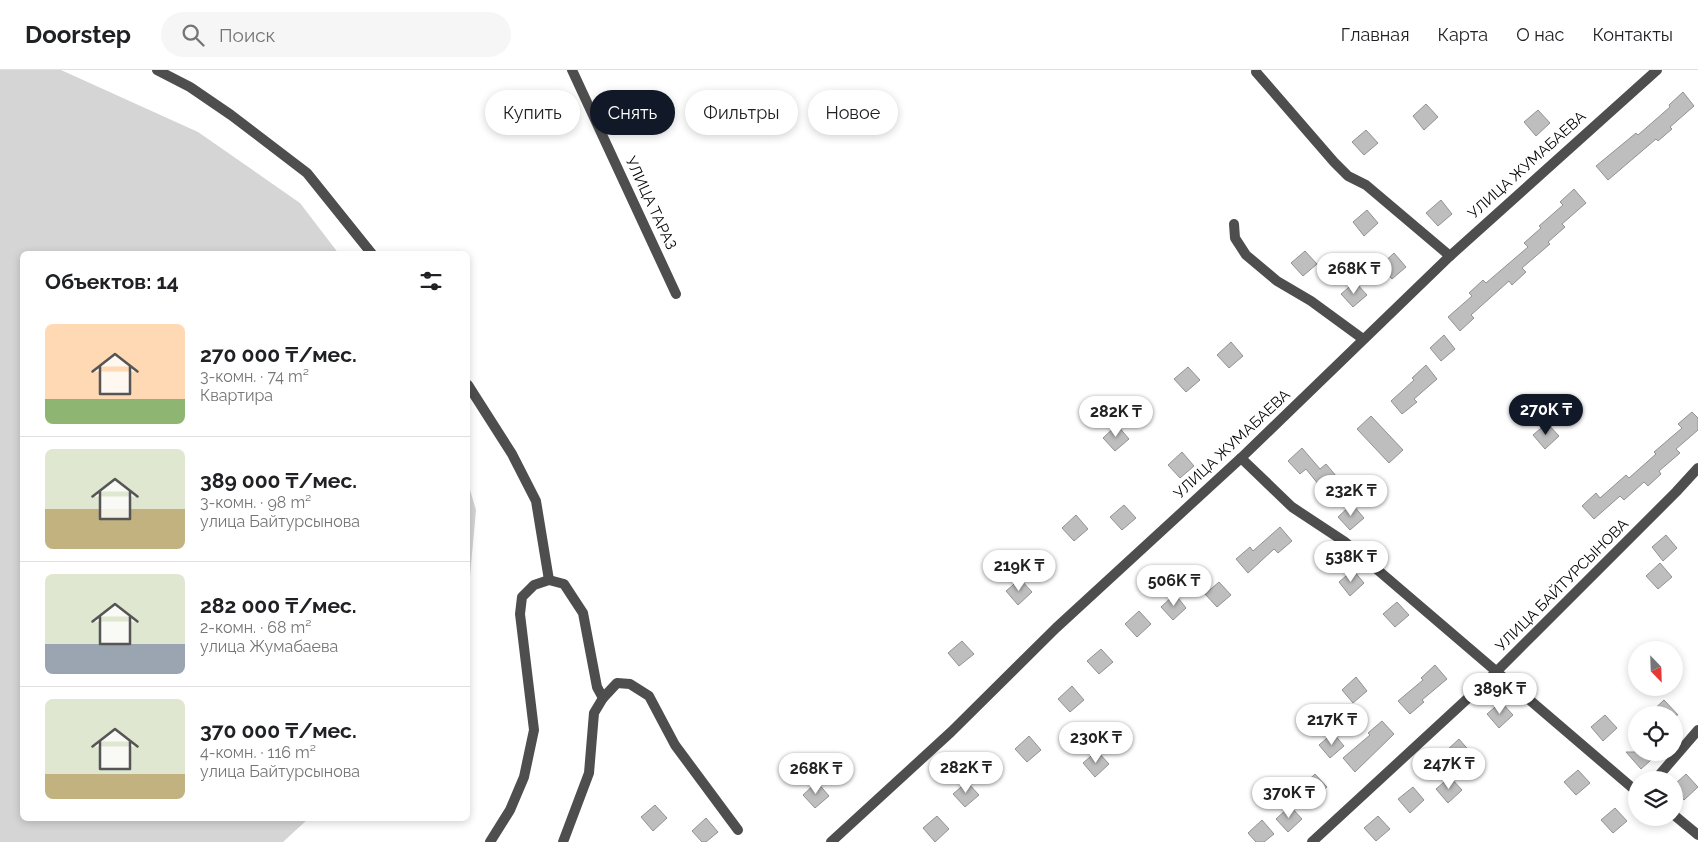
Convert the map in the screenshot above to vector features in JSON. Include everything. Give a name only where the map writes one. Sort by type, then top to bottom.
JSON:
[{"type":"street","points":[[157,70],[190,87],[231,115],[307,173],[370,251]]},
{"type":"street","name":"УЛИЦА ТАРАЗ","points":[[572,70],[676,294]]},
{"type":"street","name":"УЛИЦА ЖУМАБАЕВА","points":[[831,842],[951,732],[1056,628],[1241,458],[1450,256],[1657,70]]},
{"type":"street","points":[[1256,72],[1348,176],[1366,185],[1450,256]]},
{"type":"street","points":[[1234,224],[1234,238],[1246,255],[1277,281],[1311,301],[1363,339]]},
{"type":"street","points":[[470,388],[512,454],[536,501],[549,580]]},
{"type":"street","points":[[1241,458],[1292,506],[1345,542],[1628,784]]},
{"type":"street","name":"УЛИЦА БАЙТУРСЫНОВА","points":[[1312,842],[1496,672],[1698,468]]},
{"type":"street","points":[[490,842],[510,810],[524,777],[534,730],[520,614],[522,597],[534,585],[549,580],[564,584],[583,613],[597,687],[603,698]]},
{"type":"street","points":[[564,842],[589,773],[594,713],[603,698],[617,683],[630,684],[649,696],[675,745],[738,830]]},
{"type":"street","points":[[1663,771],[1698,730]]},
{"type":"street","points":[[1683,822],[1698,834]]},
{"type":"shaded area","points":[[0,70],[61,70],[198,132],[300,203],[337,251],[20,251],[20,821],[306,821],[283,842],[0,842]]},
{"type":"shaded area","points":[[470,490],[476,510],[470,576]]},
{"type":"building","points":[[1683,92],[1694,106],[1670,127],[1672,129],[1658,141],[1656,139],[1608,180],[1596,166],[1636,133],[1638,135],[1670,107],[1669,105]]},
{"type":"building","points":[[1426,104],[1438,117],[1424,130],[1413,116]]},
{"type":"building","points":[[1538,110],[1550,123],[1536,136],[1524,122]]},
{"type":"building","points":[[1366,130],[1378,143],[1364,155],[1352,142]]},
{"type":"building","points":[[1574,189],[1586,203],[1562,224],[1565,227],[1548,242],[1550,244],[1522,268],[1526,272],[1512,285],[1509,281],[1471,315],[1474,318],[1460,331],[1448,317],[1472,296],[1469,293],[1483,280],[1486,283],[1528,247],[1524,243],[1541,228],[1539,226],[1563,205],[1560,202]]},
{"type":"building","points":[[1441,200],[1452,214],[1438,226],[1426,213]]},
{"type":"building","points":[[1367,210],[1378,223],[1364,236],[1353,222]]},
{"type":"building","points":[[1305,251],[1317,264],[1303,276],[1291,263]]},
{"type":"building","points":[[1394,253],[1406,267],[1392,279],[1380,266]]},
{"type":"building","points":[[1355,282],[1367,295],[1353,307],[1341,294]]},
{"type":"building","points":[[1444,335],[1455,349],[1441,361],[1430,348]]},
{"type":"building","points":[[1231,342],[1243,356],[1229,368],[1217,355]]},
{"type":"building","points":[[1426,365],[1437,379],[1414,399],[1417,402],[1402,414],[1391,401],[1414,380],[1412,378]]},
{"type":"building","points":[[1188,367],[1200,380],[1186,392],[1174,379]]},
{"type":"building","points":[[1692,412],[1698,418],[1698,430],[1676,449],[1680,453],[1659,471],[1661,474],[1648,486],[1644,482],[1624,500],[1620,496],[1594,519],[1582,506],[1596,493],[1600,498],[1626,475],[1629,478],[1656,454],[1654,452],[1682,428],[1678,424]]},
{"type":"building","points":[[1371,416],[1403,450],[1389,463],[1357,429]]},
{"type":"building","points":[[1547,423],[1559,436],[1545,449],[1533,435]]},
{"type":"building","points":[[1117,425],[1129,439],[1115,451],[1103,438]]},
{"type":"building","points":[[1302,448],[1320,469],[1326,464],[1337,477],[1323,490],[1306,469],[1300,474],[1288,461]]},
{"type":"building","points":[[1182,452],[1194,466],[1180,478],[1168,465]]},
{"type":"building","points":[[1352,504],[1364,518],[1350,530],[1338,517]]},
{"type":"building","points":[[1124,505],[1136,518],[1122,530],[1110,517]]},
{"type":"building","points":[[1076,515],[1088,529],[1074,541],[1062,528]]},
{"type":"building","points":[[1280,527],[1292,541],[1278,553],[1274,549],[1248,573],[1236,559],[1250,547],[1253,551]]},
{"type":"building","points":[[1666,535],[1677,548],[1663,561],[1652,547]]},
{"type":"building","points":[[1660,563],[1672,577],[1658,589],[1646,576]]},
{"type":"building","points":[[1353,570],[1364,583],[1350,596],[1339,582]]},
{"type":"building","points":[[1020,579],[1032,592],[1018,605],[1006,591]]},
{"type":"building","points":[[1219,582],[1231,595],[1217,607],[1205,594]]},
{"type":"building","points":[[1175,594],[1186,608],[1173,620],[1161,607]]},
{"type":"building","points":[[1397,602],[1409,615],[1395,627],[1383,614]]},
{"type":"building","points":[[1139,611],[1151,624],[1137,637],[1125,624]]},
{"type":"building","points":[[962,641],[974,654],[959,666],[948,653]]},
{"type":"building","points":[[1101,649],[1113,662],[1099,674],[1087,661]]},
{"type":"building","points":[[1435,665],[1447,679],[1422,700],[1424,702],[1410,714],[1398,701],[1423,680],[1421,678]]},
{"type":"building","points":[[1356,677],[1367,691],[1353,703],[1342,690]]},
{"type":"building","points":[[1072,686],[1084,700],[1070,712],[1058,699]]},
{"type":"building","points":[[1664,700],[1670,706],[1658,706]]},
{"type":"building","points":[[1501,702],[1513,715],[1499,728],[1487,714]]},
{"type":"building","points":[[1605,715],[1617,728],[1603,741],[1591,727]]},
{"type":"building","points":[[1382,721],[1394,734],[1355,772],[1343,758],[1370,735],[1368,733]]},
{"type":"building","points":[[1333,733],[1344,746],[1330,758],[1319,745]]},
{"type":"building","points":[[1029,736],[1041,750],[1027,762],[1015,749]]},
{"type":"building","points":[[1459,739],[1471,753],[1457,765],[1445,752]]},
{"type":"building","points":[[1097,751],[1109,764],[1095,777],[1083,763]]},
{"type":"building","points":[[1634,761],[1650,761],[1641,769]]},
{"type":"building","points":[[1578,770],[1590,783],[1576,795],[1564,782]]},
{"type":"building","points":[[1315,774],[1327,787],[1313,799],[1302,786]]},
{"type":"building","points":[[1686,774],[1698,787],[1684,800],[1683,799],[1683,777]]},
{"type":"building","points":[[1450,777],[1462,790],[1448,803],[1436,789]]},
{"type":"building","points":[[817,782],[829,796],[815,808],[803,795]]},
{"type":"building","points":[[967,782],[979,795],[965,807],[953,794]]},
{"type":"building","points":[[1413,787],[1424,800],[1410,813],[1398,799]]},
{"type":"building","points":[[655,805],[667,818],[653,831],[641,817]]},
{"type":"building","points":[[1290,806],[1302,819],[1288,832],[1276,819]]},
{"type":"building","points":[[1615,808],[1627,821],[1613,833],[1601,820]]},
{"type":"building","points":[[937,816],[949,829],[935,842],[923,828]]},
{"type":"building","points":[[1378,816],[1390,829],[1376,841],[1364,828]]},
{"type":"building","points":[[706,818],[718,832],[706,842],[702,842],[692,831]]},
{"type":"building","points":[[1262,820],[1274,834],[1264,842],[1256,842],[1248,833]]}]
